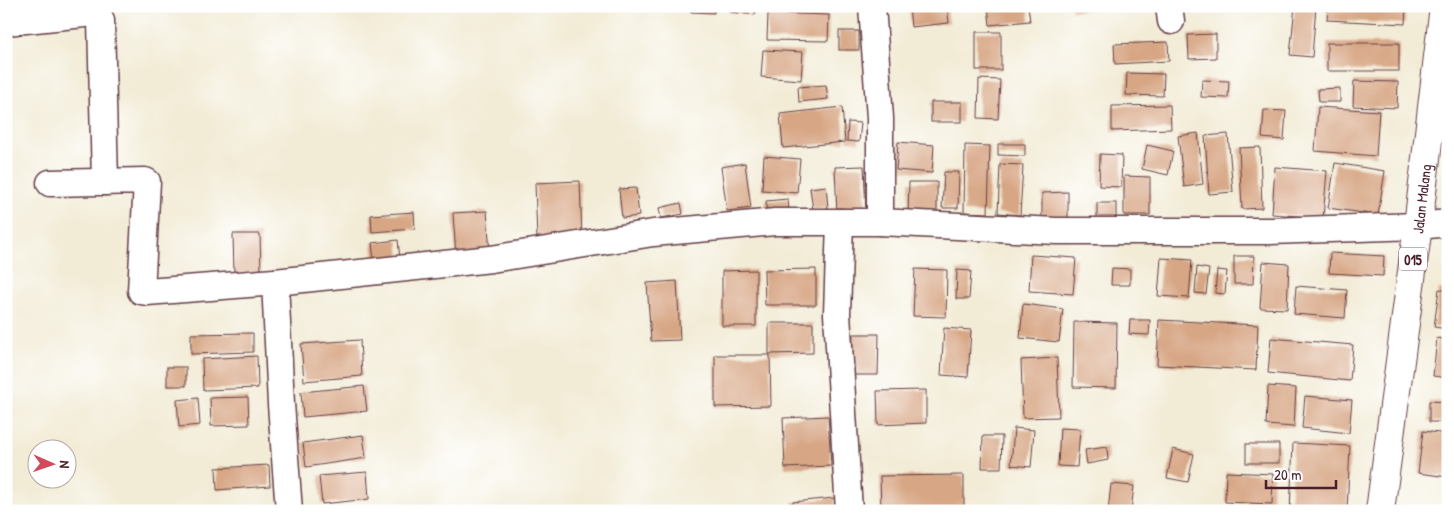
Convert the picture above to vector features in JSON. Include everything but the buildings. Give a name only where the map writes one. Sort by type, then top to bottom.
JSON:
[{"type":"main road","name":"Jalan Malang","points":[[1380,511],[1418,226],[1444,6]]},
{"type":"street","points":[[872,6],[880,118],[880,222]]},
{"type":"street","points":[[6,22],[94,13],[101,20],[105,182]]},
{"type":"street","points":[[50,183],[147,182],[141,291],[154,292],[275,282],[491,259],[653,233],[775,222],[880,222],[1056,231],[1270,231],[1418,226],[1448,223]]},
{"type":"street","points":[[840,222],[837,314],[849,511]]},
{"type":"street","points":[[275,282],[289,511]]}]
